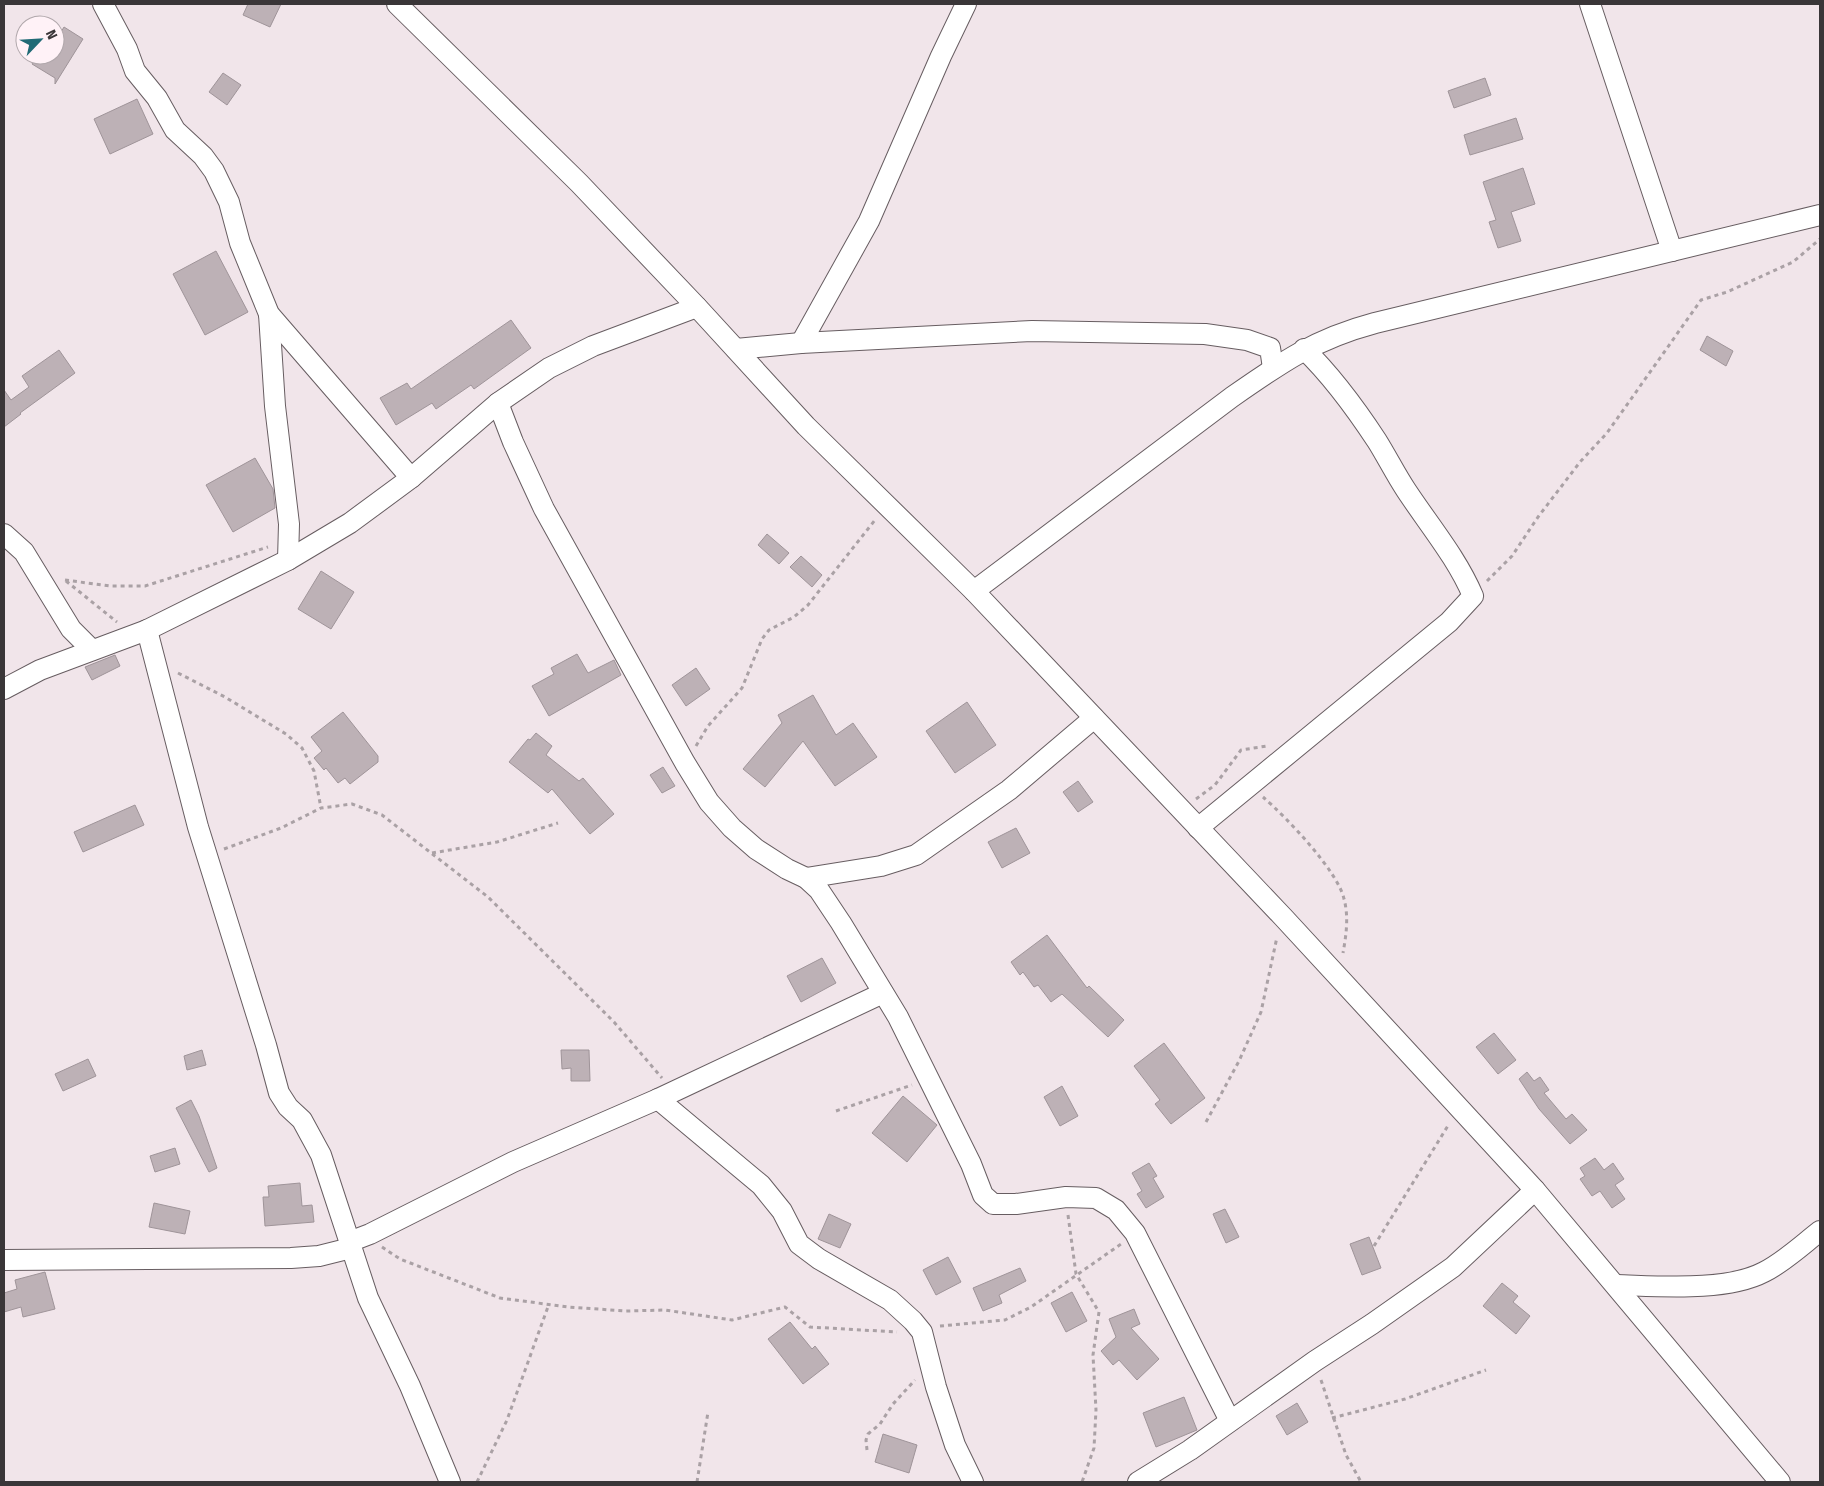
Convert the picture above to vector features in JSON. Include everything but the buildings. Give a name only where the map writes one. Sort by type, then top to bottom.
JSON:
[{"type":"street","points":[[103,4],[127,49],[134,71],[157,98],[174,130],[203,156],[214,171],[228,202],[240,243],[269,314],[275,406],[289,524],[288,554]]},
{"type":"street","points":[[396,4],[578,183],[697,307],[806,426],[974,591],[1283,917],[1535,1190],[1780,1482]]},
{"type":"street","points":[[801,342],[869,221],[941,56],[966,4]]},
{"type":"street","points":[[1590,4],[1672,251]]},
{"type":"street","points":[[974,591],[1272,368],[1304,349],[1340,332],[1820,215]]},
{"type":"street","points":[[4,689],[40,670],[140,632],[350,522],[411,478],[498,403],[550,368],[593,346],[697,307]]},
{"type":"street","points":[[269,314],[411,478]]},
{"type":"street","points":[[736,349],[801,342],[1032,331],[1205,334],[1246,340],[1270,348],[1272,368]]},
{"type":"street","points":[[1198,828],[1252,786],[1449,622],[1473,596],[1458,567],[1404,488],[1376,440],[1330,378],[1304,349]]},
{"type":"street","points":[[498,403],[513,442],[544,510],[709,802],[732,828],[756,849],[788,870],[806,878],[819,890],[883,993],[930,1080],[971,1164],[983,1194],[993,1204],[1016,1204],[1066,1197],[1096,1198],[1116,1210],[1135,1233],[1230,1421]]},
{"type":"street","points":[[4,534],[24,552],[71,630],[92,650]]},
{"type":"street","points":[[140,632],[155,661],[198,827],[277,1087],[288,1107],[302,1120],[313,1136],[322,1155],[368,1298],[410,1386],[450,1482]]},
{"type":"street","points":[[806,878],[881,866],[916,855],[950,834],[1009,790],[1094,718]]},
{"type":"street","points":[[4,1260],[292,1258],[319,1256],[350,1245],[513,1162],[666,1095],[883,993]]},
{"type":"street","points":[[666,1095],[761,1185],[782,1211],[799,1244],[819,1259],[890,1300],[920,1330],[955,1445],[973,1482]]},
{"type":"street","points":[[1138,1482],[1372,1324],[1453,1266],[1535,1190]]},
{"type":"street","points":[[1616,1285],[1672,1287],[1739,1280],[1764,1272],[1820,1231]]},
{"type":"path","points":[[1473,596],[1512,556],[1562,486],[1607,433],[1701,300],[1727,292],[1793,262],[1820,239]]},
{"type":"path","points":[[686,764],[708,726],[742,688],[762,638],[769,630],[794,617],[808,605],[887,505]]},
{"type":"path","points":[[65,580],[110,586],[145,586],[269,547],[288,554]]},
{"type":"path","points":[[58,576],[140,632]]},
{"type":"path","points":[[155,661],[225,697],[286,734],[302,748],[314,771],[321,808]]},
{"type":"path","points":[[1180,810],[1215,785],[1241,750],[1303,743]]},
{"type":"path","points":[[1252,786],[1281,812],[1336,880],[1344,898],[1347,917],[1344,953],[1336,975]]},
{"type":"path","points":[[207,855],[281,828],[321,808],[352,804],[382,815],[488,898],[614,1022],[666,1095]]},
{"type":"path","points":[[431,853],[497,842],[558,823]]},
{"type":"path","points":[[1206,1122],[1233,1074],[1261,1012],[1283,917]]},
{"type":"path","points":[[836,1112],[930,1080]]},
{"type":"path","points":[[1374,1246],[1425,1167],[1458,1108]]},
{"type":"path","points":[[1066,1197],[1076,1274],[1099,1312],[1093,1355],[1096,1410],[1094,1448],[1082,1482]]},
{"type":"path","points":[[370,1234],[384,1250],[400,1259],[500,1298],[626,1311],[665,1310],[732,1320],[784,1307],[810,1327],[920,1330],[1005,1320],[1031,1307],[1135,1233]]},
{"type":"path","points":[[477,1482],[507,1420],[549,1304]]},
{"type":"path","points":[[1315,1361],[1332,1418],[1346,1455],[1361,1482]]},
{"type":"path","points":[[867,1450],[866,1440],[868,1434],[880,1424],[893,1404],[930,1363]]},
{"type":"path","points":[[1332,1418],[1405,1399],[1486,1370]]},
{"type":"path","points":[[697,1482],[708,1412]]}]
